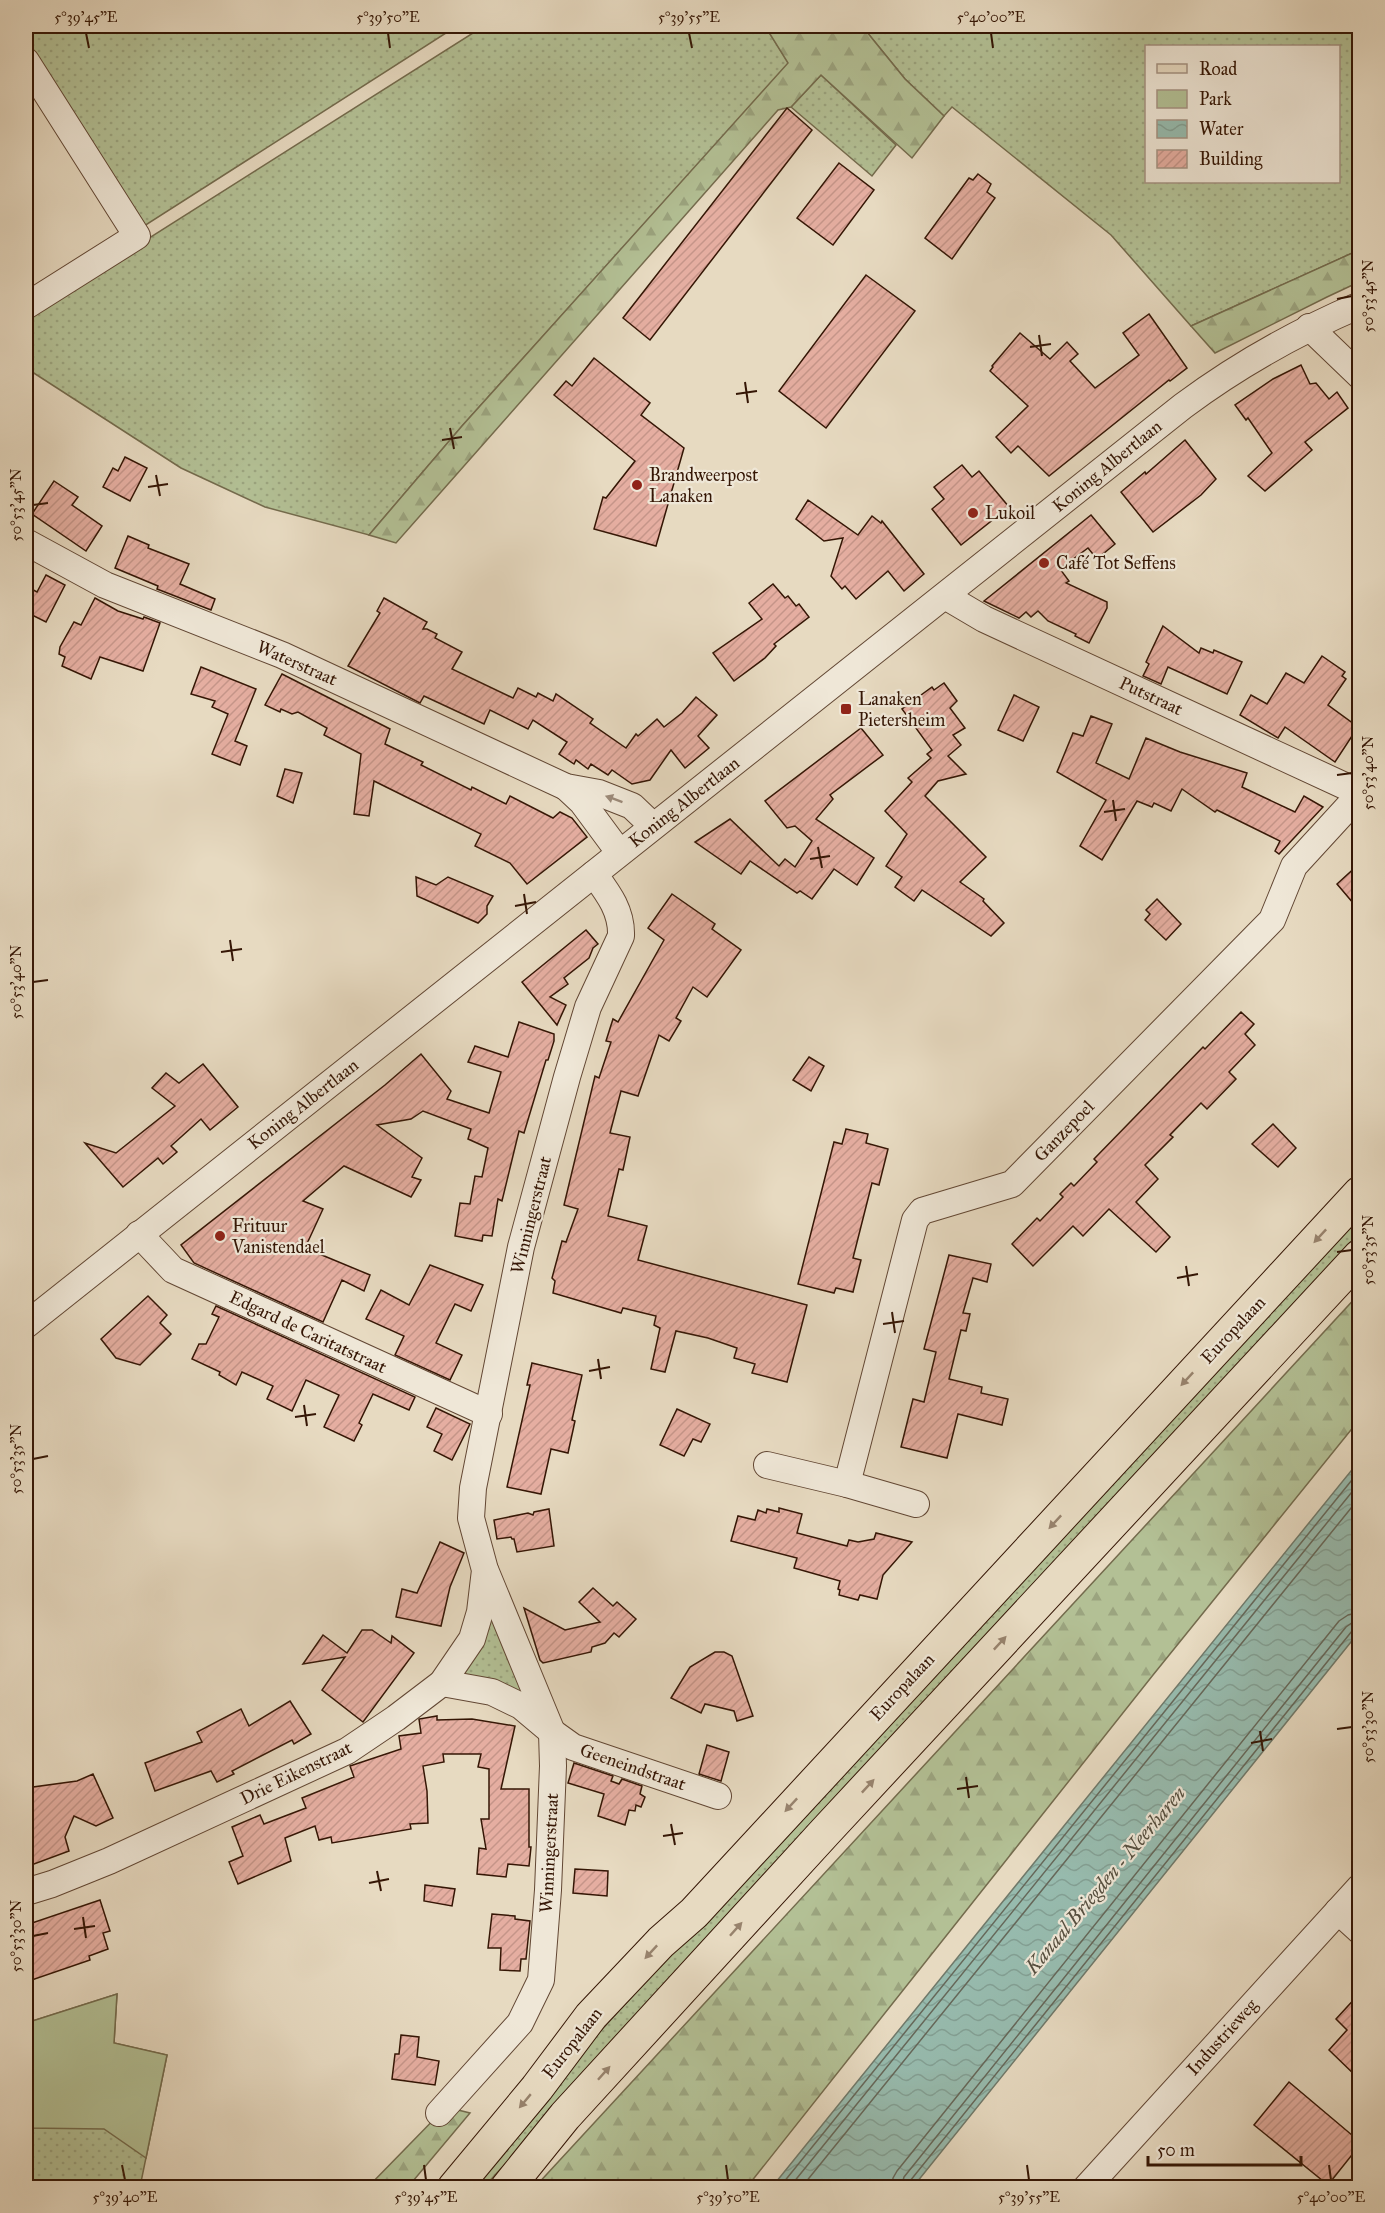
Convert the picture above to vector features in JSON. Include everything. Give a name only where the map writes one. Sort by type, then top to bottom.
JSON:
[{"type":"main road","name":"Europalaan","points":[[454,2187],[537,2088],[591,2016],[661,1942],[694,1913],[1359,1193]]},
{"type":"main road","points":[[507,2187],[596,2082],[1359,1256]]},
{"type":"street","points":[[26,61],[137,236],[26,306]]},
{"type":"street","name":"Koning Albertlaan","points":[[26,1325],[619,852],[1211,385],[1256,356],[1309,327],[1359,305]]},
{"type":"street","points":[[1309,327],[1359,376]]},
{"type":"street","name":"Waterstraat","points":[[26,542],[105,585],[282,655],[566,788],[582,802],[619,852]]},
{"type":"street","name":"Putstraat","points":[[945,596],[984,619],[1359,794]]},
{"type":"street","name":"Waterstraat","points":[[566,788],[599,793],[632,806],[653,826]]},
{"type":"street","name":"Ganzepoel","points":[[847,1484],[915,1220],[922,1211],[1012,1184],[1272,920],[1294,866],[1359,794]]},
{"type":"street","name":"Winningerstraat","points":[[439,2113],[520,2023],[540,1980],[548,1890],[553,1766],[552,1732],[485,1570],[471,1518],[472,1488],[489,1414],[521,1247],[588,1007],[621,936],[617,908],[594,874]]},
{"type":"street","name":"Edgard de Caritatstraat","points":[[139,1234],[173,1270],[489,1414]]},
{"type":"street","points":[[767,1465],[847,1484],[916,1504]]},
{"type":"street","name":"Winningerstraat","points":[[442,1683],[472,1639],[480,1612],[485,1570]]},
{"type":"street","points":[[442,1683],[492,1692],[520,1706],[552,1732]]},
{"type":"street","name":"Drie Eikenstraat","points":[[26,1892],[109,1862],[347,1750],[396,1718],[442,1683]]},
{"type":"street","name":"Geeneindstraat","points":[[552,1732],[573,1747],[718,1796]]},
{"type":"street","name":"Industrieweg","points":[[1086,2187],[1359,1887]]},
{"type":"street","points":[[1338,1911],[1359,1930]]},
{"type":"green space","points":[[26,26],[457,26],[141,228],[26,45]]},
{"type":"green space","points":[[484,26],[765,26],[789,63],[462,426],[369,535],[265,507],[181,468],[26,368],[26,316]]},
{"type":"green space","points":[[765,26],[862,26],[905,79],[944,116],[912,158],[821,75],[791,107],[778,110],[396,543],[369,535],[462,426],[788,63]]},
{"type":"green space","points":[[862,26],[1359,26],[1359,250],[1191,326],[1111,235],[952,107],[944,116],[905,79]]},
{"type":"green space","points":[[821,75],[896,145],[872,176],[791,107]]},
{"type":"green space","points":[[1359,250],[1359,282],[1215,353],[1191,326]]},
{"type":"green space","points":[[1359,1209],[1359,1239],[484,2187],[461,2188],[483,2160],[708,1913]]},
{"type":"green space","points":[[1359,1294],[1359,1420],[1153,1675],[747,2187],[535,2187]]},
{"type":"green space","points":[[495,1612],[526,1695],[462,1674]]},
{"type":"green space","points":[[117,1994],[114,2043],[167,2055],[140,2187],[26,2188],[26,2023]]},
{"type":"green space","points":[[117,1994],[114,2043],[167,2055],[146,2158],[104,2129],[26,2128],[26,2023]]},
{"type":"green space","points":[[446,2107],[470,2113],[408,2187],[367,2188]]},
{"type":"water","name":"Kanaal Briegden - Neerharen","points":[[1359,1461],[1359,1632],[913,2187],[772,2187]]},
{"type":"building","points":[[787,108],[812,130],[650,340],[623,318]]},
{"type":"building","points":[[839,163],[874,190],[833,245],[797,218]]},
{"type":"building","points":[[978,174],[991,184],[987,192],[995,198],[952,259],[925,238],[969,178],[973,180]]},
{"type":"building","points":[[866,275],[915,311],[826,428],[779,391]]},
{"type":"building","points":[[1149,314],[1187,368],[1049,476],[1018,446],[1011,453],[996,437],[1028,406],[990,371],[1020,333],[1050,359],[1067,342],[1078,354],[1070,361],[1095,388],[1139,355],[1123,333]]},
{"type":"building","points":[[594,358],[650,403],[641,415],[684,448],[656,546],[594,529],[603,497],[606,498],[635,461],[554,395],[566,381],[572,386]]},
{"type":"building","points":[[1301,365],[1310,384],[1316,383],[1329,399],[1337,392],[1348,408],[1305,442],[1312,450],[1265,491],[1248,476],[1272,453],[1248,418],[1246,420],[1235,405],[1273,379]]},
{"type":"building","points":[[1185,440],[1216,479],[1201,495],[1153,532],[1121,492]]},
{"type":"building","points":[[125,457],[147,468],[130,501],[103,487],[113,468],[118,471]]},
{"type":"building","points":[[962,465],[972,477],[979,471],[1009,507],[961,545],[932,509],[944,499],[934,487]]},
{"type":"building","points":[[54,481],[78,497],[72,505],[102,526],[86,551],[32,514]]},
{"type":"building","points":[[808,500],[858,535],[872,516],[881,523],[882,521],[924,574],[904,591],[888,571],[856,599],[845,586],[842,589],[831,576],[843,538],[824,541],[796,519]]},
{"type":"building","points":[[1091,515],[1115,544],[1097,559],[1088,548],[1060,569],[1069,581],[1066,583],[1107,602],[1107,608],[1089,643],[1048,621],[1038,611],[1031,617],[1026,612],[1019,618],[984,601]]},
{"type":"building","points":[[128,536],[149,545],[148,548],[189,564],[180,584],[215,599],[211,610],[157,589],[158,586],[115,568]]},
{"type":"building","points":[[46,575],[65,585],[46,622],[26,612],[26,586],[37,592]]},
{"type":"building","points":[[773,584],[785,598],[788,596],[796,606],[799,604],[809,617],[774,644],[776,646],[765,658],[734,681],[713,653],[762,619],[749,603]]},
{"type":"building","points":[[95,598],[118,611],[160,623],[143,671],[100,657],[91,679],[62,666],[65,657],[59,654],[60,647],[74,622],[81,625]]},
{"type":"building","points":[[384,598],[427,622],[423,629],[437,634],[435,638],[462,652],[452,669],[513,698],[518,688],[536,697],[538,693],[553,701],[556,694],[593,719],[590,723],[626,748],[636,734],[638,736],[657,719],[664,727],[682,713],[696,697],[717,715],[698,736],[709,748],[685,768],[671,750],[650,780],[632,784],[612,770],[608,775],[591,764],[588,769],[576,760],[574,764],[559,754],[567,742],[533,720],[528,729],[490,710],[484,724],[424,696],[420,703],[348,666],[380,613],[377,611]]},
{"type":"building","points":[[1163,626],[1199,653],[1201,648],[1213,653],[1214,650],[1242,662],[1227,694],[1168,667],[1161,684],[1143,676],[1149,664],[1146,662]]},
{"type":"building","points":[[1322,656],[1345,672],[1342,676],[1346,679],[1328,705],[1358,727],[1335,762],[1285,727],[1278,738],[1240,715],[1251,695],[1267,704],[1286,673],[1304,683]]},
{"type":"building","points":[[201,667],[256,689],[235,741],[247,746],[240,765],[212,754],[228,714],[212,707],[215,701],[191,694]]},
{"type":"building","points":[[282,674],[390,729],[385,744],[423,762],[421,765],[471,790],[472,787],[506,804],[510,796],[553,818],[560,812],[572,818],[587,837],[527,884],[510,863],[475,846],[481,834],[374,781],[369,816],[354,814],[361,754],[324,735],[327,728],[298,712],[292,714],[281,709],[280,712],[265,705]]},
{"type":"building","points":[[944,683],[957,701],[950,708],[965,728],[953,735],[961,745],[948,756],[966,774],[938,781],[925,796],[986,857],[960,882],[984,899],[983,901],[1004,923],[991,936],[922,890],[914,901],[895,887],[902,877],[886,866],[907,834],[885,811],[912,782],[908,778],[931,758],[927,754],[932,750],[902,709],[932,687],[934,690]]},
{"type":"building","points":[[1014,695],[1039,707],[1023,741],[998,730]]},
{"type":"building","points":[[1091,716],[1112,724],[1096,763],[1129,779],[1146,738],[1180,752],[1247,773],[1242,787],[1295,812],[1304,796],[1323,807],[1279,854],[1275,851],[1280,841],[1217,810],[1215,812],[1182,789],[1171,811],[1154,803],[1152,807],[1137,801],[1102,860],[1080,846],[1106,800],[1057,772],[1073,733],[1083,736]]},
{"type":"building","points":[[861,728],[883,755],[830,795],[833,799],[816,819],[874,858],[857,885],[834,869],[812,899],[800,891],[797,893],[750,861],[741,874],[695,842],[730,819],[779,866],[785,859],[795,867],[812,841],[795,826],[787,828],[765,801]]},
{"type":"building","points":[[285,769],[302,773],[293,803],[277,796]]},
{"type":"building","points":[[1359,864],[1359,910],[1337,884]]},
{"type":"building","points":[[416,877],[436,885],[448,877],[493,896],[487,906],[487,914],[478,923],[417,896]]},
{"type":"building","points":[[672,894],[715,924],[712,929],[741,950],[707,997],[693,987],[676,1018],[681,1021],[669,1041],[659,1035],[638,1096],[621,1091],[610,1133],[630,1137],[623,1170],[619,1169],[608,1216],[647,1226],[638,1260],[807,1305],[787,1382],[752,1373],[755,1364],[734,1358],[737,1348],[708,1338],[676,1331],[665,1372],[651,1369],[660,1328],[654,1325],[656,1316],[623,1308],[621,1313],[553,1293],[555,1281],[552,1278],[562,1241],[566,1242],[578,1209],[564,1205],[595,1076],[599,1078],[611,1042],[606,1041],[613,1019],[618,1022],[664,940],[648,928]]},
{"type":"building","points":[[1157,899],[1181,924],[1166,940],[1145,920],[1150,914],[1146,910]]},
{"type":"building","points":[[586,930],[598,944],[593,948],[589,958],[564,978],[568,984],[550,997],[566,1005],[557,1025],[522,982]]},
{"type":"building","points":[[1241,1012],[1254,1024],[1245,1034],[1255,1045],[1229,1072],[1236,1079],[1207,1109],[1201,1103],[1170,1135],[1173,1137],[1145,1165],[1158,1179],[1136,1202],[1170,1237],[1156,1252],[1109,1209],[1083,1236],[1073,1226],[1033,1266],[1012,1244],[1037,1218],[1040,1221],[1063,1197],[1060,1194],[1071,1183],[1074,1186],[1097,1162],[1094,1159],[1203,1047],[1205,1049]]},
{"type":"building","points":[[519,1022],[554,1034],[554,1041],[524,1133],[519,1131],[502,1201],[498,1199],[492,1236],[483,1235],[482,1241],[455,1236],[460,1203],[470,1204],[475,1176],[482,1177],[488,1148],[468,1139],[471,1129],[423,1111],[411,1119],[377,1125],[422,1158],[412,1177],[421,1180],[411,1197],[344,1166],[303,1201],[323,1209],[305,1248],[370,1275],[364,1291],[342,1280],[323,1322],[194,1263],[181,1245],[385,1085],[421,1054],[451,1091],[447,1099],[489,1113],[501,1072],[468,1062],[475,1046],[508,1057]]},
{"type":"building","points":[[809,1057],[824,1066],[811,1091],[793,1080]]},
{"type":"building","points":[[203,1064],[238,1107],[210,1130],[201,1119],[171,1146],[177,1152],[163,1164],[158,1158],[123,1187],[85,1143],[116,1153],[175,1106],[152,1088],[166,1073],[179,1083]]},
{"type":"building","points":[[1273,1124],[1296,1148],[1278,1167],[1252,1144]]},
{"type":"building","points":[[846,1129],[868,1134],[866,1143],[888,1149],[879,1185],[872,1183],[853,1258],[861,1260],[853,1292],[836,1288],[834,1293],[798,1284],[834,1142],[842,1144]]},
{"type":"building","points":[[949,1255],[991,1264],[987,1282],[973,1278],[963,1313],[970,1314],[966,1331],[961,1330],[949,1379],[982,1387],[981,1393],[1008,1399],[1002,1425],[958,1414],[947,1458],[901,1447],[913,1399],[924,1402],[936,1352],[924,1349]]},
{"type":"building","points":[[430,1265],[483,1285],[471,1311],[455,1304],[436,1343],[462,1355],[450,1380],[395,1355],[404,1336],[366,1319],[381,1290],[409,1305]]},
{"type":"building","points":[[148,1296],[167,1315],[160,1323],[171,1334],[140,1365],[116,1358],[101,1339]]},
{"type":"building","points":[[216,1306],[415,1397],[409,1410],[373,1394],[359,1423],[362,1425],[354,1441],[324,1427],[339,1395],[306,1380],[292,1411],[267,1399],[273,1386],[242,1372],[236,1385],[219,1375],[220,1372],[192,1359],[199,1344],[206,1344],[219,1317],[212,1314]]},
{"type":"building","points":[[532,1363],[582,1375],[572,1420],[575,1421],[568,1453],[551,1449],[541,1494],[507,1487],[530,1385],[527,1385]]},
{"type":"building","points":[[436,1408],[470,1424],[452,1460],[434,1451],[442,1434],[427,1427]]},
{"type":"building","points":[[677,1409],[710,1424],[701,1442],[693,1439],[684,1456],[660,1445]]},
{"type":"building","points":[[779,1508],[802,1514],[797,1533],[847,1546],[849,1540],[858,1542],[874,1539],[876,1533],[912,1542],[883,1575],[877,1599],[860,1595],[858,1600],[839,1595],[840,1581],[794,1568],[797,1558],[731,1541],[738,1516],[755,1520],[758,1510],[766,1513],[767,1509],[779,1512]]},
{"type":"building","points":[[549,1509],[554,1546],[517,1552],[514,1539],[511,1537],[497,1539],[494,1520],[528,1513],[533,1515],[534,1512]]},
{"type":"building","points":[[440,1542],[464,1553],[450,1587],[441,1626],[396,1617],[402,1589],[417,1593]]},
{"type":"building","points":[[593,1588],[613,1606],[617,1602],[636,1619],[619,1637],[614,1633],[605,1643],[592,1647],[591,1652],[543,1663],[540,1660],[524,1608],[565,1630],[600,1622],[579,1602]]},
{"type":"building","points":[[362,1630],[372,1630],[391,1643],[392,1636],[414,1653],[363,1722],[322,1690],[345,1657],[303,1664],[323,1635],[347,1653]]},
{"type":"building","points":[[715,1652],[724,1652],[732,1656],[753,1716],[737,1721],[734,1711],[705,1704],[701,1713],[671,1698],[690,1667]]},
{"type":"building","points":[[290,1701],[311,1734],[294,1744],[292,1740],[232,1771],[234,1774],[217,1782],[211,1771],[155,1791],[145,1763],[202,1742],[197,1732],[241,1709],[249,1726]]},
{"type":"building","points":[[437,1716],[437,1720],[472,1719],[515,1726],[501,1789],[529,1789],[529,1847],[531,1847],[529,1866],[508,1864],[506,1877],[477,1874],[479,1848],[486,1849],[481,1819],[489,1819],[489,1769],[478,1767],[481,1754],[443,1754],[444,1762],[423,1766],[427,1791],[428,1823],[410,1824],[411,1829],[332,1843],[331,1837],[319,1840],[315,1826],[285,1838],[291,1861],[238,1884],[229,1862],[243,1856],[232,1827],[260,1815],[264,1824],[306,1808],[302,1798],[354,1777],[350,1766],[401,1749],[399,1736],[421,1733],[419,1719]]},
{"type":"building","points":[[707,1745],[729,1752],[721,1781],[699,1774]]},
{"type":"building","points":[[574,1763],[613,1776],[611,1781],[619,1784],[622,1779],[642,1786],[640,1794],[645,1797],[641,1807],[636,1805],[635,1811],[629,1810],[625,1825],[598,1816],[604,1794],[568,1783]]},
{"type":"building","points":[[93,1774],[113,1818],[96,1826],[74,1816],[65,1837],[69,1851],[26,1867],[26,1788],[77,1781]]},
{"type":"building","points":[[575,1869],[608,1871],[607,1896],[573,1893]]},
{"type":"building","points":[[425,1885],[455,1889],[452,1906],[424,1901]]},
{"type":"building","points":[[100,1900],[110,1931],[103,1933],[108,1949],[89,1956],[90,1960],[26,1982],[26,1925]]},
{"type":"building","points":[[492,1914],[515,1916],[515,1919],[530,1921],[526,1959],[521,1959],[520,1971],[500,1970],[501,1948],[488,1948]]},
{"type":"building","points":[[1359,1994],[1359,2079],[1329,2050],[1347,2030],[1336,2019]]},
{"type":"building","points":[[401,2035],[419,2037],[417,2057],[439,2061],[435,2085],[392,2079],[395,2054],[399,2054]]},
{"type":"building","points":[[1289,2082],[1359,2141],[1359,2146],[1328,2185],[1254,2125]]},
{"type":"place","name":"Brandweerpost Lanaken","points":[[637,485]]},
{"type":"place","name":"Lukoil","points":[[973,513]]},
{"type":"place","name":"Café Tot Seffens","points":[[1044,563]]},
{"type":"place","name":"Lanaken Pietersheim","points":[[846,709]]},
{"type":"place","name":"Frituur Vanistendael","points":[[220,1236]]}]
